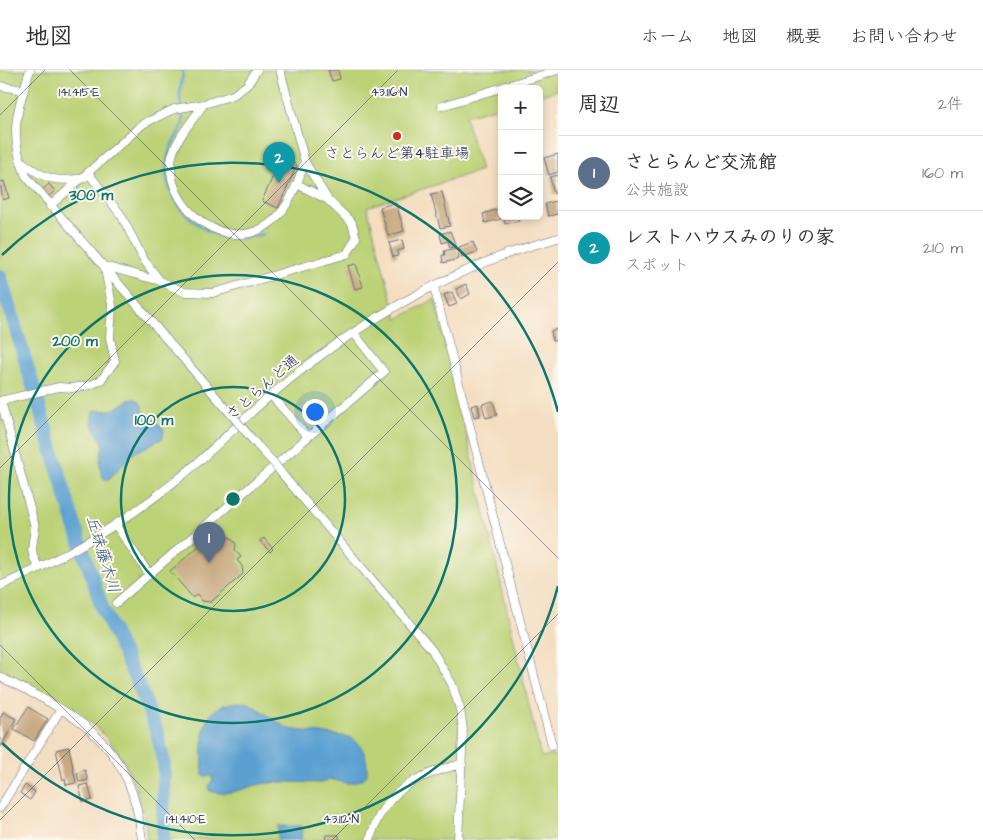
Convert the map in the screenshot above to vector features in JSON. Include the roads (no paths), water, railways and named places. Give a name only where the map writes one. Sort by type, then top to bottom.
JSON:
[{"type":"street","points":[[30,70],[16,118],[16,145],[26,176],[273,462],[432,650],[452,684],[460,709],[463,730],[458,840]]},
{"type":"street","points":[[50,206],[144,124],[176,108],[204,104],[234,95],[247,85],[257,70]]},
{"type":"street","points":[[104,267],[160,281],[184,292],[213,293],[347,254],[356,238],[352,223],[328,200],[305,162],[280,70]]},
{"type":"street","points":[[442,106],[558,70]]},
{"type":"street","points":[[0,86],[24,90]]},
{"type":"street","points":[[204,104],[177,144],[170,173],[175,190],[186,208],[219,232],[242,234],[263,228],[281,213],[288,204],[305,162]]},
{"type":"street","points":[[20,160],[40,176],[52,180],[68,180],[86,176]]},
{"type":"street","points":[[86,176],[121,215],[144,260],[160,281]]},
{"type":"street","points":[[297,184],[328,200]]},
{"type":"street","name":"さとらんど通","points":[[0,586],[67,554],[91,540],[179,479],[270,395],[354,332],[434,287],[501,256],[558,238]]},
{"type":"street","points":[[39,568],[32,556],[31,547],[35,527],[0,401],[58,386],[72,388],[91,385],[101,380],[115,361],[110,338],[112,305],[104,267]]},
{"type":"street","points":[[434,287],[552,745]]},
{"type":"street","points":[[116,603],[384,372],[354,332]]},
{"type":"street","points":[[270,395],[308,437]]},
{"type":"street","points":[[115,524],[149,574]]},
{"type":"street","points":[[0,677],[61,709],[94,734],[116,759],[136,798],[142,840]]},
{"type":"street","points":[[0,808],[61,709]]},
{"type":"street","points":[[370,840],[384,805],[401,790],[440,769],[462,764]]},
{"type":"water","points":[[130,399],[136,399],[140,402],[144,412],[164,429],[163,438],[134,453],[109,479],[104,479],[100,466],[103,443],[92,423],[92,414],[94,410],[105,411],[114,409]]},
{"type":"water","points":[[238,702],[249,703],[289,729],[350,737],[362,748],[367,763],[367,775],[354,783],[330,779],[322,783],[283,782],[262,784],[226,793],[209,791],[209,785],[213,780],[211,776],[203,776],[202,751],[204,728],[214,711],[224,705]]},
{"type":"water","points":[[278,826],[302,826],[301,840],[278,840]]},
{"type":"waterway","points":[[182,70],[180,96],[183,123],[171,147],[166,168],[167,179],[174,198],[195,222],[219,236],[244,238],[263,234]]},
{"type":"waterway","name":"丘珠藤木川","points":[[0,276],[75,526],[102,607],[141,691],[157,732],[164,763],[163,840]]},
{"type":"place","name":"さとらんど第4駐車場","points":[[397,136]]},
{"type":"place","name":"レストハウスみのりの家","points":[[279,183]]},
{"type":"place","name":"さとらんど交流館","points":[[209,563]]}]
